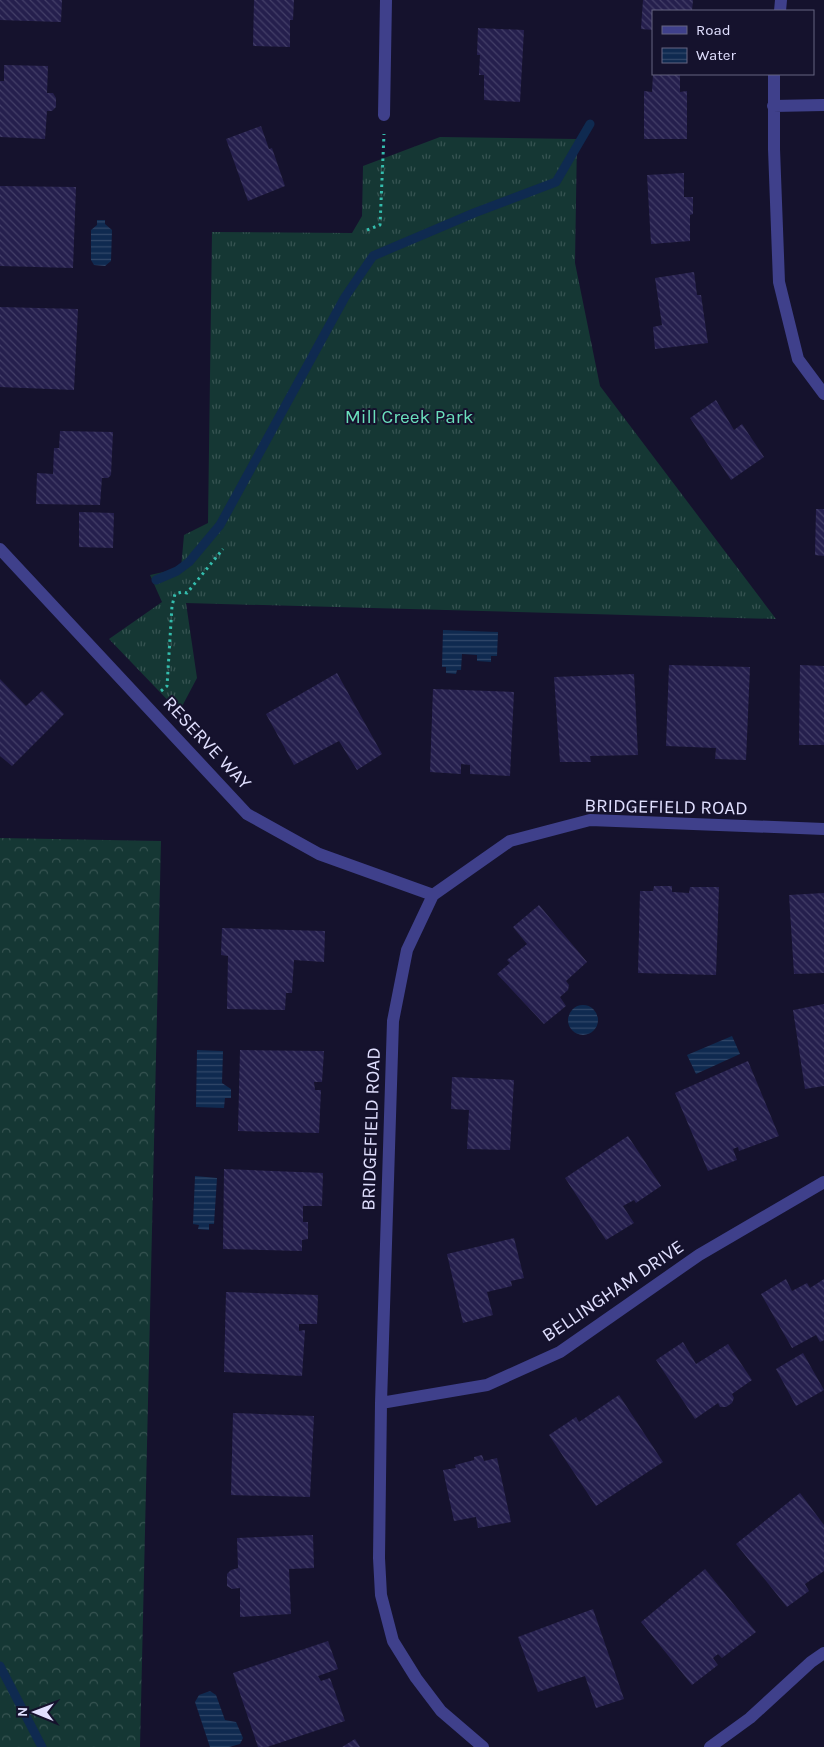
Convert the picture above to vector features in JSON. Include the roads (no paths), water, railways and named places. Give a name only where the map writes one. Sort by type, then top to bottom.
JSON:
[{"type":"street","points":[[384,115],[386,0]]},
{"type":"street","points":[[774,75],[773,106],[779,282],[798,359],[824,394]]},
{"type":"street","points":[[773,106],[824,105]]},
{"type":"street","name":"RESERVE WAY","points":[[0,549],[247,814],[319,854],[433,895]]},
{"type":"street","name":"BRIDGEFIELD ROAD","points":[[483,1747],[441,1711],[416,1678],[393,1641],[381,1595],[379,1558],[381,1403],[393,1021],[407,950],[433,895],[510,841],[590,820],[824,829]]},
{"type":"street","name":"BELLINGHAM DRIVE","points":[[381,1403],[487,1386],[560,1352],[699,1254],[824,1182]]},
{"type":"street","points":[[710,1747],[750,1718],[824,1653]]},
{"type":"water","points":[[97,220],[105,220],[105,224],[112,230],[111,261],[105,266],[94,265],[91,260],[91,230],[97,225]]},
{"type":"water","points":[[443,630],[498,632],[497,656],[491,656],[491,662],[477,661],[477,655],[462,654],[461,670],[457,670],[456,674],[446,673],[446,667],[442,667]]},
{"type":"water","points":[[583,1005],[589,1006],[597,1014],[597,1026],[589,1034],[583,1035],[577,1034],[569,1026],[568,1020],[569,1014],[577,1006]]},
{"type":"water","points":[[732,1036],[740,1054],[696,1074],[687,1055]]},
{"type":"water","points":[[197,1050],[223,1051],[222,1083],[231,1089],[231,1098],[225,1098],[224,1108],[196,1107]]},
{"type":"water","points":[[195,1176],[217,1178],[214,1224],[209,1224],[209,1230],[198,1229],[199,1225],[193,1224]]},
{"type":"water","points":[[210,1691],[216,1695],[225,1720],[236,1722],[243,1738],[240,1744],[229,1747],[210,1747],[195,1702],[199,1695]]},
{"type":"waterway","points":[[156,580],[177,571],[189,562],[220,525],[345,297],[373,256],[474,213],[556,182],[590,124]]},
{"type":"waterway","points":[[0,1666],[42,1747]]},
{"type":"park label","name":"Mill Creek Park","points":[[409,417]]}]
